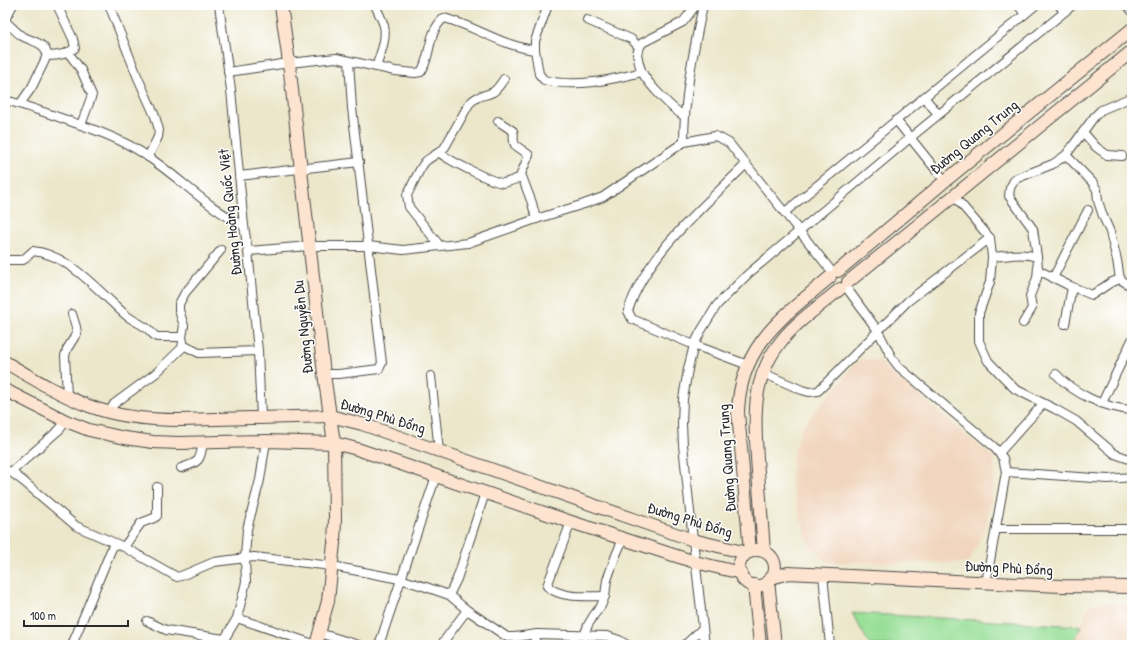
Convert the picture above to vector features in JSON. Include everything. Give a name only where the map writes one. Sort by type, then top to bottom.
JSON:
[{"type":"main road","name":"Đường Nguyễn Du","points":[[281,5],[289,63],[324,374],[334,443],[335,520],[332,566],[328,601],[317,641]]},
{"type":"main road","name":"Đường Quang Trung","points":[[748,552],[738,397],[748,365],[758,346],[768,332],[782,317],[945,181],[1132,29]]},
{"type":"main road","name":"Đường Quang Trung","points":[[764,551],[755,412],[756,398],[763,373],[772,354],[780,342],[794,328],[1132,51]]},
{"type":"main road","points":[[834,274],[846,274],[845,286],[832,286],[834,274]]},
{"type":"main road","name":"Đường Phù Đổng","points":[[5,362],[67,396],[90,406],[129,416],[155,420],[330,416],[362,424],[693,540],[748,552]]},
{"type":"main road","points":[[5,390],[66,421],[89,430],[125,438],[153,442],[266,441],[334,443],[357,449],[623,539],[695,562],[740,573]]},
{"type":"main road","points":[[770,580],[754,585],[746,581],[740,573],[740,562],[748,552],[757,550],[764,551],[771,556],[774,564],[774,571],[770,580],[775,645]]},
{"type":"main road","points":[[774,564],[788,573]]},
{"type":"main road","name":"Đường Phù Đổng","points":[[770,580],[788,573],[1091,587],[1132,587]]},
{"type":"main road","points":[[754,585],[760,645]]},
{"type":"street","points":[[13,5],[5,20],[21,35],[45,47],[47,56],[32,87],[20,104]]},
{"type":"street","points":[[109,5],[155,116],[159,130],[158,137],[148,157]]},
{"type":"street","name":"Đường Hoàng Quốc Việt","points":[[219,5],[248,251],[258,351],[261,417]]},
{"type":"street","points":[[375,5],[384,26],[381,52],[376,67]]},
{"type":"street","points":[[548,5],[535,41],[535,50],[541,77],[544,80],[564,84],[589,82],[642,72]]},
{"type":"street","points":[[684,116],[666,102],[642,72],[637,53],[642,43],[683,22],[696,5]]},
{"type":"street","points":[[684,142],[684,116],[688,81],[703,5]]},
{"type":"street","points":[[1018,5],[1025,14]]},
{"type":"street","points":[[785,212],[1036,5]]},
{"type":"street","points":[[1059,5],[1064,12]]},
{"type":"street","points":[[705,645],[695,562],[682,424],[683,400],[694,345],[717,305],[748,274],[938,114],[1073,5]]},
{"type":"street","points":[[1127,5],[1132,11]]},
{"type":"street","points":[[47,56],[54,56],[68,52],[75,49],[76,46],[58,7]]},
{"type":"street","points":[[228,72],[336,58],[401,72],[421,72],[425,67],[428,48],[435,30],[444,18],[523,49],[535,50]]},
{"type":"street","points":[[587,20],[627,37],[639,47]]},
{"type":"street","points":[[68,52],[81,70],[92,95],[81,125]]},
{"type":"street","points":[[324,374],[340,374],[379,369],[382,363],[352,108],[349,61]]},
{"type":"street","points":[[440,246],[409,207],[407,195],[425,162],[440,153],[445,147],[469,104],[474,98],[481,94],[493,92],[504,79]]},
{"type":"street","points":[[924,97],[938,114]]},
{"type":"street","points":[[1023,323],[1032,308],[1030,296],[1037,278],[1037,257],[1033,228],[1009,196],[1010,188],[1015,179],[1053,164],[1066,155],[1101,110],[1132,97]]},
{"type":"street","points":[[5,100],[49,113],[107,134],[129,145],[148,157],[202,198],[244,226]]},
{"type":"street","points":[[896,120],[945,181]]},
{"type":"street","points":[[498,121],[513,131],[515,145],[529,155],[521,172],[521,177],[532,203],[536,219]]},
{"type":"street","points":[[1083,132],[1096,147],[1107,155],[1122,156]]},
{"type":"street","points":[[248,251],[310,246],[368,246],[403,250],[468,243],[603,197],[684,142],[709,137],[720,138],[729,143],[834,274]]},
{"type":"street","points":[[440,153],[464,167],[495,181],[506,182],[521,177]]},
{"type":"street","points":[[1066,155],[1093,182],[1097,190],[1100,208],[1110,232],[1120,279],[1132,287]]},
{"type":"street","points":[[239,176],[359,162]]},
{"type":"street","points":[[746,164],[681,230],[648,268],[628,311],[632,318],[694,345],[748,365]]},
{"type":"street","points":[[954,196],[990,238],[992,257],[990,282],[979,313],[979,341],[988,361],[1015,389],[1076,421],[1114,454],[1132,460]]},
{"type":"street","points":[[1053,278],[1088,210]]},
{"type":"street","points":[[763,373],[802,390],[809,392],[818,391],[908,302],[990,238]]},
{"type":"street","points":[[109,412],[114,404],[156,373],[175,355],[182,341],[184,326],[179,310],[179,304],[185,293],[221,250]]},
{"type":"street","points":[[5,260],[23,260],[33,251],[39,251],[60,260],[82,274],[128,316],[148,329],[154,336],[182,341],[199,352],[258,351]]},
{"type":"street","points":[[992,257],[1028,254],[1037,257]]},
{"type":"street","points":[[1038,270],[1092,295],[1110,283],[1120,279]]},
{"type":"street","points":[[845,286],[878,331],[892,358],[899,367],[993,446],[1003,458],[1006,472],[986,582]]},
{"type":"street","points":[[1065,324],[1072,287]]},
{"type":"street","points":[[67,396],[65,356],[67,348],[77,333],[72,314]]},
{"type":"street","points":[[1102,403],[1132,340]]},
{"type":"street","points":[[1056,374],[1063,382],[1102,403],[1126,410],[1132,410]]},
{"type":"street","points":[[431,376],[440,451]]},
{"type":"street","points":[[999,453],[1043,404]]},
{"type":"street","points":[[66,421],[60,429],[8,471],[23,481],[76,526],[114,544],[124,547],[177,576],[181,576],[214,562],[245,558],[332,566],[400,579],[449,595],[467,610],[507,637],[537,634],[607,636],[619,640],[627,645]]},
{"type":"street","points":[[147,621],[166,630],[223,642],[237,618],[246,582],[245,558],[247,529],[260,480],[266,441]]},
{"type":"street","points":[[181,468],[197,462],[200,459],[203,442]]},
{"type":"street","points":[[1006,472],[1108,478],[1132,476]]},
{"type":"street","points":[[379,645],[436,476]]},
{"type":"street","points":[[124,547],[141,523],[157,516],[157,487]]},
{"type":"street","points":[[449,595],[457,579],[485,493]]},
{"type":"street","points":[[571,522],[547,586],[558,592],[567,594],[605,596]]},
{"type":"street","points":[[996,529],[1132,529]]},
{"type":"street","points":[[584,636],[594,615],[602,606],[608,580],[623,539]]},
{"type":"street","points":[[72,645],[114,544]]},
{"type":"street","points":[[824,574],[830,645]]},
{"type":"street","points":[[441,645],[467,610]]},
{"type":"street","points":[[237,618],[317,641],[359,645]]},
{"type":"street","points":[[685,645],[703,628]]},
{"type":"street","points":[[533,645],[537,634]]},
{"type":"shaded area","points":[[859,359],[879,361],[993,458],[995,473],[986,527],[968,563],[826,562],[809,545],[791,483],[793,454],[803,426]]},
{"type":"shaded area","points":[[1090,603],[1132,604],[1132,645],[1073,645]]},
{"type":"green space","points":[[852,613],[1081,626],[1073,645],[870,645]]}]
